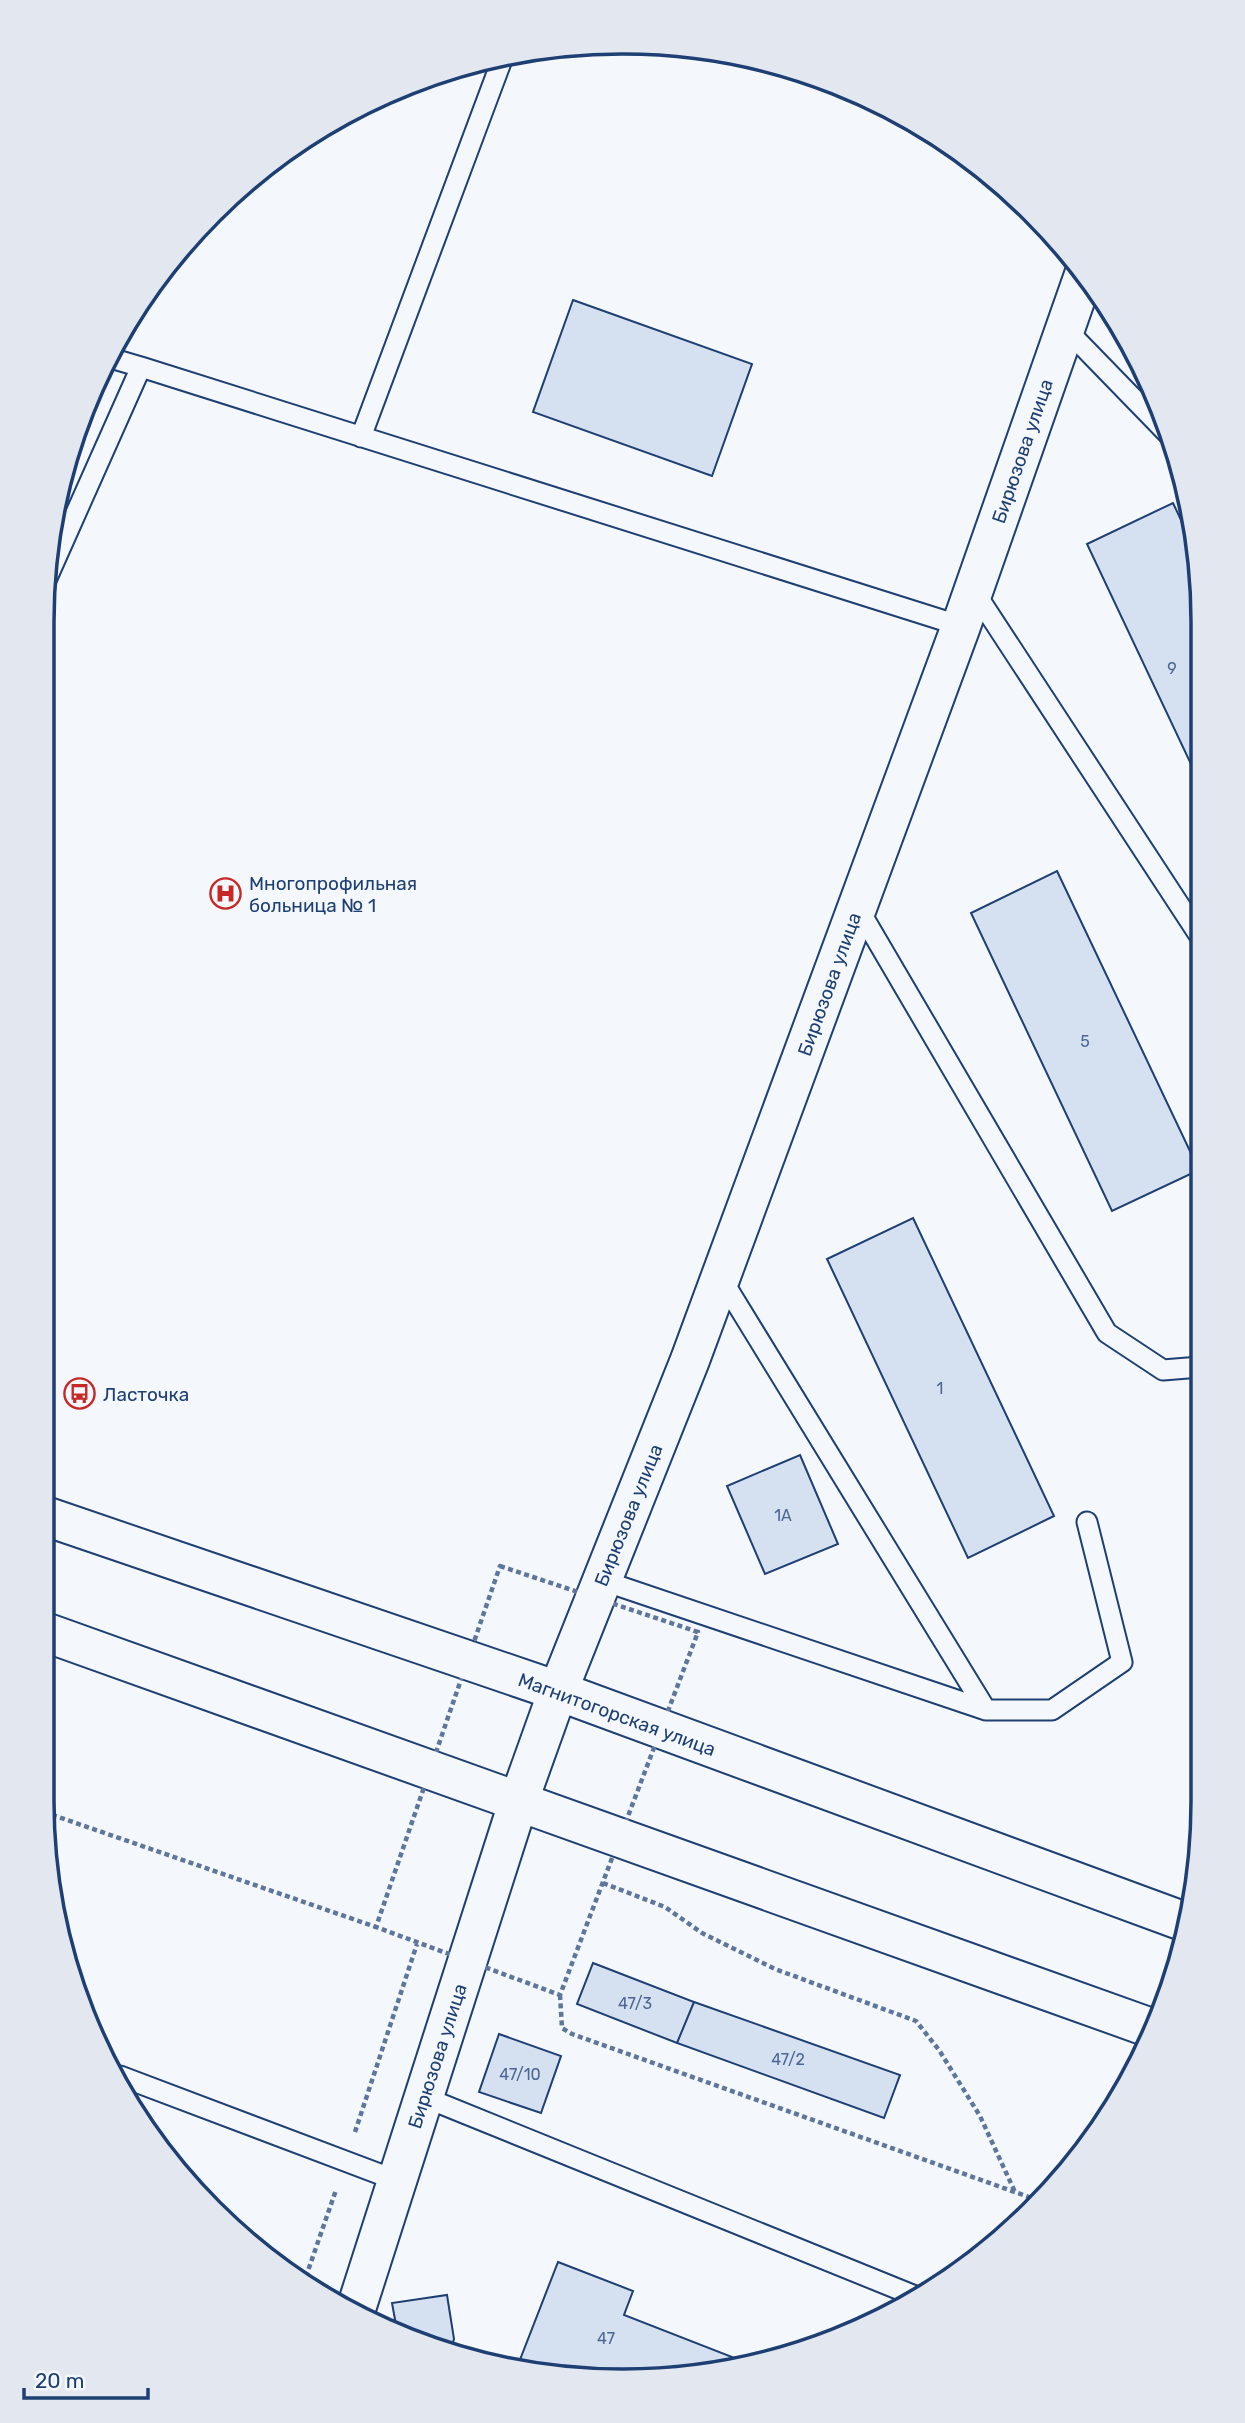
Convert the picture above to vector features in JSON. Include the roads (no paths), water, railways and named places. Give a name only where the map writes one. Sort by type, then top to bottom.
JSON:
[{"type":"main road","name":"Бирюзова улица","points":[[358,2303],[519,1800],[558,1691],[690,1360],[961,625],[1080,286]]},
{"type":"main road","name":"Магнитогорская улица","points":[[54,1519],[558,1691],[1178,1919]]},
{"type":"main road","points":[[54,1635],[1144,2025]]},
{"type":"lane","points":[[361,437],[499,68]]},
{"type":"lane","points":[[1065,328],[1152,418]]},
{"type":"lane","points":[[118,360],[961,625]]},
{"type":"lane","points":[[59,552],[141,367]]},
{"type":"lane","points":[[973,590],[1191,923]]},
{"type":"lane","points":[[857,907],[1107,1333],[1163,1370],[1191,1368]]},
{"type":"lane","points":[[720,1277],[986,1710]]},
{"type":"lane","points":[[601,1580],[986,1710],[1052,1710],[1122,1662],[1087,1522]]},
{"type":"lane","points":[[127,2079],[397,2181]]},
{"type":"lane","points":[[424,2097],[907,2293]]},
{"type":"place","name":"Многопрофильная больница № 1","points":[[226,894]]},
{"type":"place","name":"Ласточка","points":[[80,1394]]}]
